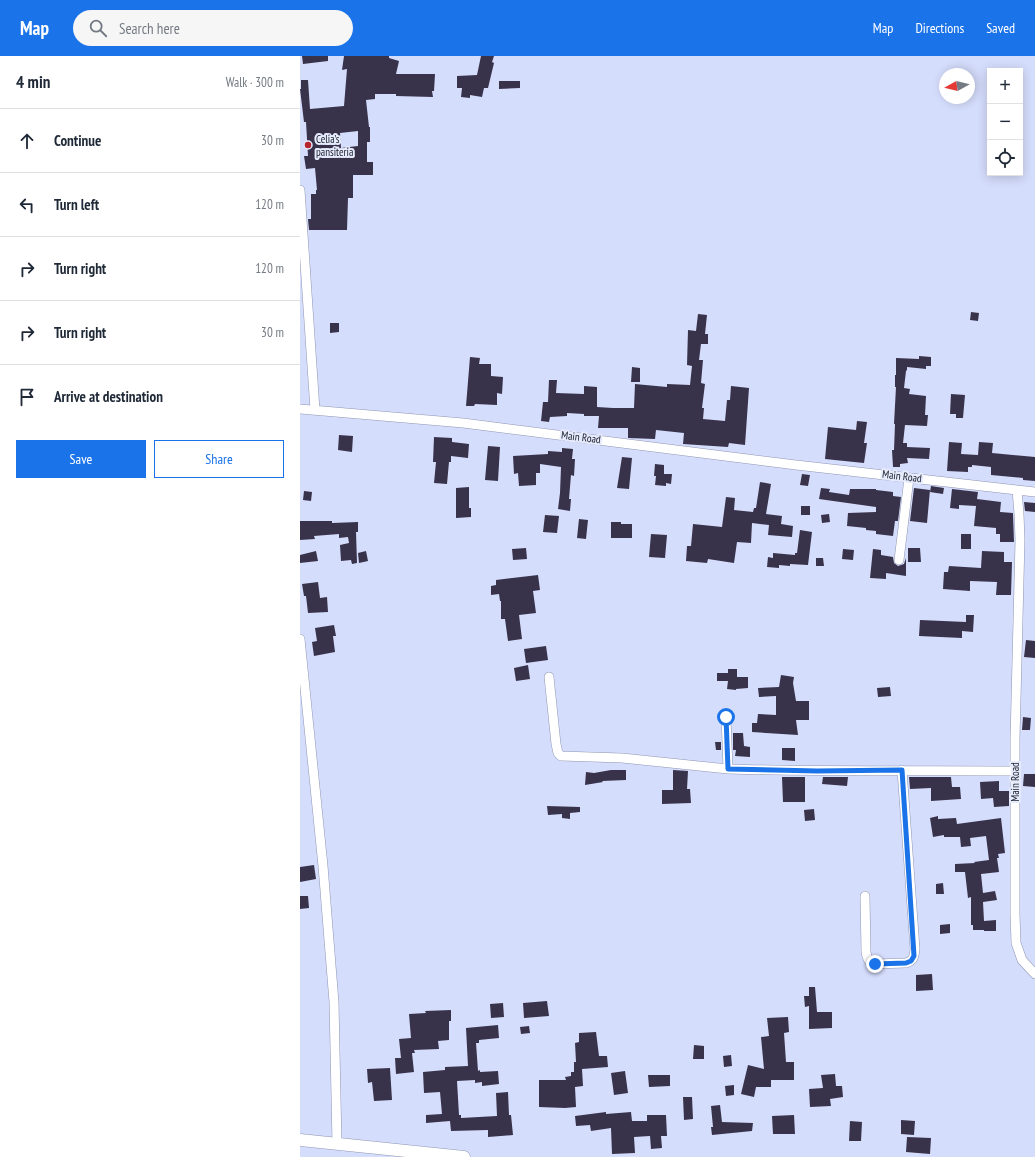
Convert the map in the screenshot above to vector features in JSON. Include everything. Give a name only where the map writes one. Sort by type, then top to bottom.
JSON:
[{"type":"street","points":[[300,190],[315,410]]},
{"type":"street","name":"Main Road","points":[[300,409],[462,423],[1017,490],[1020,540],[1015,739],[1016,943],[1022,960],[1035,974]]},
{"type":"street","points":[[899,560],[909,478]]},
{"type":"street","points":[[1017,490],[1035,492]]},
{"type":"street","points":[[300,639],[323,866],[334,1002],[337,1144]]},
{"type":"street","points":[[549,677],[556,744],[558,753],[561,756],[622,758],[728,769],[817,771],[1015,771]]},
{"type":"street","points":[[726,717],[728,769]]},
{"type":"street","points":[[865,896],[866,952],[868,960],[875,964],[906,963],[911,961],[915,950],[902,770]]},
{"type":"street","points":[[300,1140],[464,1157]]},
{"type":"building","points":[[302,56],[328,56],[328,61],[303,64]]},
{"type":"building","points":[[344,56],[389,56],[389,58],[399,61],[396,74],[435,74],[434,91],[432,91],[433,97],[375,94],[375,99],[366,100],[370,127],[370,142],[367,142],[367,162],[373,162],[373,175],[353,175],[353,198],[348,198],[347,230],[309,230],[308,219],[311,219],[311,194],[316,194],[317,190],[315,168],[306,169],[304,156],[308,156],[306,122],[304,122],[300,89],[301,80],[308,80],[310,109],[344,106],[347,69],[342,70]],"holes":[[[358,131],[358,146],[341,148],[340,133]]]},
{"type":"building","points":[[481,56],[494,56],[492,62],[494,63],[488,88],[484,88],[482,97],[470,95],[470,98],[461,97],[462,88],[457,88],[457,76],[477,75]]},
{"type":"building","points":[[499,81],[520,81],[520,88],[499,89]]},
{"type":"building","points":[[971,312],[979,313],[978,321],[970,320]]},
{"type":"building","points":[[698,314],[707,315],[705,334],[708,334],[708,344],[701,344],[699,360],[703,360],[701,383],[705,384],[702,408],[704,408],[703,419],[725,421],[727,400],[730,400],[731,386],[749,388],[745,445],[729,443],[728,447],[683,444],[684,433],[656,430],[655,439],[628,438],[628,428],[598,428],[599,416],[584,416],[584,414],[567,413],[567,416],[550,417],[549,422],[541,421],[543,402],[548,402],[549,380],[557,380],[556,393],[584,394],[584,386],[597,387],[597,407],[613,408],[634,408],[635,384],[667,387],[667,384],[690,385],[692,366],[687,365],[688,330],[696,331]]},
{"type":"building","points":[[330,323],[339,323],[339,332],[330,333]]},
{"type":"building","points":[[919,356],[931,357],[931,366],[926,366],[926,369],[907,367],[904,388],[910,389],[909,394],[926,396],[925,415],[928,415],[927,426],[905,425],[903,443],[907,443],[907,447],[930,448],[929,459],[907,458],[908,463],[900,464],[900,467],[893,467],[892,450],[894,450],[896,358],[919,359]]},
{"type":"building","points":[[470,357],[480,358],[479,364],[491,364],[491,376],[503,377],[502,394],[497,393],[497,405],[475,404],[474,406],[466,406]]},
{"type":"building","points":[[632,367],[640,368],[640,382],[631,382]]},
{"type":"building","points":[[951,394],[965,395],[963,418],[956,418],[956,414],[950,414]]},
{"type":"building","points":[[857,421],[867,422],[864,443],[867,443],[864,463],[825,459],[828,427],[856,430]]},
{"type":"building","points":[[339,435],[353,436],[352,452],[338,450]]},
{"type":"building","points":[[434,437],[452,438],[452,442],[469,444],[468,458],[451,456],[447,484],[434,483],[436,462],[433,462]]},
{"type":"building","points":[[949,442],[962,443],[961,454],[978,455],[979,442],[993,443],[992,453],[1035,457],[1035,481],[1023,480],[1023,478],[991,475],[991,467],[972,465],[972,467],[968,467],[968,472],[947,471]]},
{"type":"building","points":[[488,446],[500,447],[498,481],[485,480]]},
{"type":"building","points":[[562,448],[573,449],[572,459],[575,459],[574,476],[571,475],[569,499],[571,499],[570,511],[558,509],[561,467],[540,464],[540,473],[536,473],[536,485],[519,486],[518,473],[514,474],[513,456],[548,454],[548,451],[562,452]]},
{"type":"building","points":[[622,457],[632,458],[629,489],[617,488]]},
{"type":"building","points":[[655,464],[664,465],[664,474],[672,474],[671,484],[666,483],[666,486],[655,485]]},
{"type":"building","points":[[802,474],[810,475],[808,486],[800,485]]},
{"type":"building","points":[[760,482],[771,484],[766,514],[782,516],[781,524],[793,526],[792,537],[768,535],[769,525],[752,523],[751,543],[737,542],[734,563],[708,559],[707,563],[686,561],[687,546],[691,546],[693,524],[722,527],[726,497],[735,498],[734,510],[753,512],[754,508],[756,508]]},
{"type":"building","points":[[931,486],[944,488],[943,494],[930,492]]},
{"type":"building","points":[[469,487],[469,508],[471,508],[471,517],[456,518],[456,488]]},
{"type":"building","points":[[821,488],[830,489],[829,492],[849,495],[850,489],[876,489],[893,492],[893,496],[901,497],[898,521],[895,521],[893,536],[876,534],[876,531],[866,530],[866,528],[847,526],[848,513],[876,512],[876,507],[819,499]]},
{"type":"building","points":[[914,488],[930,490],[927,523],[910,521]]},
{"type":"building","points":[[952,489],[978,492],[977,499],[1001,502],[1000,512],[1013,513],[1014,542],[1000,542],[1000,534],[996,534],[996,528],[974,526],[976,506],[959,505],[959,509],[950,508]]},
{"type":"building","points":[[304,491],[312,492],[311,501],[303,500]]},
{"type":"building","points":[[1024,502],[1035,503],[1035,512],[1025,511]]},
{"type":"building","points":[[801,506],[810,506],[810,515],[801,515]]},
{"type":"building","points":[[829,514],[830,522],[822,523],[821,515]]},
{"type":"building","points":[[545,515],[559,516],[557,533],[543,532]]},
{"type":"building","points":[[579,519],[588,520],[586,539],[577,538]]},
{"type":"building","points":[[300,521],[332,521],[332,523],[358,522],[358,532],[356,532],[357,563],[352,564],[351,560],[341,561],[340,545],[349,543],[348,537],[339,538],[339,534],[314,536],[315,539],[300,540]]},
{"type":"building","points":[[611,522],[632,524],[632,538],[611,538]]},
{"type":"building","points":[[800,530],[812,532],[808,565],[790,564],[790,566],[779,565],[779,568],[767,567],[768,557],[773,558],[773,553],[795,555],[795,553],[797,553]]},
{"type":"building","points":[[651,534],[667,535],[665,558],[649,557]]},
{"type":"building","points":[[961,534],[971,534],[971,549],[961,549]]},
{"type":"building","points":[[526,548],[527,559],[513,560],[512,549]]},
{"type":"building","points":[[908,548],[920,548],[921,562],[908,562]]},
{"type":"building","points":[[843,549],[854,550],[853,560],[842,559]]},
{"type":"building","points":[[873,549],[881,550],[881,555],[893,557],[894,563],[898,566],[904,564],[906,558],[906,576],[886,573],[886,579],[870,578]]},
{"type":"building","points":[[316,551],[318,561],[300,563],[300,555]]},
{"type":"building","points":[[366,551],[368,561],[359,563],[358,553]]},
{"type":"building","points":[[982,551],[1004,552],[1004,562],[1012,562],[1011,595],[996,595],[997,582],[970,581],[970,591],[943,589],[944,572],[948,572],[949,566],[981,568]]},
{"type":"building","points":[[816,558],[823,558],[824,566],[816,566]]},
{"type":"building","points":[[538,575],[540,590],[533,591],[536,613],[519,615],[522,639],[508,641],[505,619],[501,619],[501,601],[499,594],[491,595],[491,586],[496,585],[496,580]]},
{"type":"building","points":[[318,582],[320,598],[327,597],[328,612],[308,613],[306,596],[304,596],[302,584]]},
{"type":"building","points":[[966,615],[974,615],[973,632],[962,631],[962,638],[919,636],[920,620],[966,622]]},
{"type":"building","points":[[334,625],[336,636],[333,636],[335,652],[314,656],[312,642],[317,641],[315,628]]},
{"type":"building","points":[[1026,640],[1035,641],[1035,658],[1024,657]]},
{"type":"building","points":[[546,646],[548,660],[526,663],[524,649]]},
{"type":"building","points":[[528,665],[530,679],[516,681],[514,668]]},
{"type":"building","points":[[728,669],[737,669],[737,677],[748,677],[748,688],[736,690],[727,689],[728,681],[717,681],[717,673],[728,673]]},
{"type":"building","points":[[781,675],[794,677],[793,683],[796,701],[809,701],[809,720],[796,720],[798,735],[752,732],[752,723],[757,723],[758,714],[776,715],[776,696],[759,697],[758,688],[779,687]]},
{"type":"building","points":[[890,687],[891,696],[878,697],[877,688]]},
{"type":"building","points":[[1023,717],[1031,718],[1030,730],[1022,730]]},
{"type":"building","points":[[733,733],[743,733],[744,746],[750,747],[750,757],[735,756],[736,750],[733,750]]},
{"type":"building","points":[[715,742],[721,742],[721,750],[716,750]]},
{"type":"building","points":[[782,748],[795,748],[795,761],[782,760]]},
{"type":"building","points":[[611,770],[626,770],[626,780],[602,781],[603,782],[585,785],[586,772],[594,773]]},
{"type":"building","points":[[673,770],[688,771],[687,789],[690,789],[691,803],[662,804],[662,790],[673,790]]},
{"type":"building","points":[[1024,774],[1035,774],[1035,787],[1023,786]]},
{"type":"building","points":[[782,777],[805,777],[805,802],[783,802]]},
{"type":"building","points":[[823,777],[848,777],[847,786],[822,784]]},
{"type":"building","points":[[909,777],[951,777],[952,787],[960,787],[961,799],[931,801],[931,788],[910,789]]},
{"type":"building","points":[[999,781],[999,791],[1009,791],[1009,806],[994,807],[993,798],[981,799],[980,782]]},
{"type":"building","points":[[547,806],[580,807],[580,812],[570,813],[570,819],[562,818],[562,814],[548,815]]},
{"type":"building","points":[[814,809],[815,820],[805,821],[804,810]]},
{"type":"building","points":[[938,816],[938,819],[956,818],[957,824],[1001,818],[1005,853],[998,854],[999,858],[997,858],[999,872],[981,874],[983,893],[995,891],[997,900],[983,902],[984,921],[996,920],[996,931],[973,930],[973,925],[971,925],[971,897],[968,898],[965,872],[955,872],[955,864],[975,863],[974,862],[989,860],[986,836],[970,838],[971,846],[961,847],[960,837],[944,837],[944,835],[933,837],[930,818]]},
{"type":"building","points":[[314,865],[316,879],[300,882],[300,867]]},
{"type":"building","points":[[943,883],[944,894],[936,894],[936,884]]},
{"type":"building","points":[[300,896],[308,896],[309,908],[300,909]]},
{"type":"building","points":[[950,924],[950,933],[940,934],[940,925]]},
{"type":"building","points":[[932,974],[933,990],[916,991],[916,975]]},
{"type":"building","points":[[809,987],[815,987],[817,1012],[832,1012],[832,1028],[809,1029],[809,1006],[805,1007],[804,996],[809,996]]},
{"type":"building","points":[[547,1001],[549,1016],[524,1018],[523,1003]]},
{"type":"building","points":[[503,1003],[504,1017],[491,1018],[490,1004]]},
{"type":"building","points":[[451,1010],[451,1021],[449,1021],[449,1040],[438,1041],[439,1049],[414,1050],[415,1053],[412,1053],[414,1072],[396,1074],[395,1058],[401,1058],[399,1039],[411,1038],[409,1014],[426,1013],[425,1011]]},
{"type":"building","points":[[788,1017],[789,1032],[784,1033],[786,1062],[794,1062],[794,1080],[771,1080],[771,1087],[756,1087],[754,1097],[741,1094],[748,1065],[764,1069],[761,1037],[769,1036],[767,1018]]},
{"type":"building","points":[[498,1025],[499,1038],[479,1040],[479,1043],[476,1043],[478,1071],[498,1071],[499,1084],[482,1086],[482,1082],[475,1083],[475,1080],[457,1081],[459,1115],[461,1115],[461,1118],[497,1116],[496,1093],[508,1092],[509,1115],[511,1115],[513,1135],[488,1137],[488,1130],[451,1131],[450,1121],[426,1123],[426,1115],[442,1114],[440,1092],[424,1093],[423,1072],[445,1070],[445,1067],[468,1066],[466,1028]]},
{"type":"building","points":[[529,1026],[530,1033],[521,1034],[520,1027]]},
{"type":"building","points":[[596,1032],[599,1056],[607,1056],[608,1067],[582,1069],[583,1086],[575,1087],[576,1107],[539,1107],[539,1080],[566,1080],[565,1077],[571,1076],[571,1072],[574,1072],[574,1062],[576,1062],[575,1043],[579,1042],[579,1033]]},
{"type":"building","points":[[694,1045],[704,1046],[704,1059],[693,1059]]},
{"type":"building","points":[[731,1055],[732,1066],[724,1067],[723,1056]]},
{"type":"building","points":[[390,1068],[392,1100],[374,1101],[372,1082],[368,1083],[367,1069]]},
{"type":"building","points":[[625,1071],[628,1093],[614,1095],[611,1073]]},
{"type":"building","points":[[835,1074],[836,1086],[842,1086],[843,1097],[830,1099],[831,1106],[810,1107],[809,1089],[823,1088],[821,1075]]},
{"type":"building","points":[[648,1075],[670,1075],[670,1086],[649,1087]]},
{"type":"building","points":[[734,1085],[734,1095],[726,1096],[725,1086]]},
{"type":"building","points":[[683,1097],[692,1097],[693,1119],[684,1120]]},
{"type":"building","points":[[720,1105],[722,1122],[753,1123],[752,1131],[712,1135],[711,1127],[713,1127],[711,1106]]},
{"type":"building","points":[[606,1112],[606,1114],[631,1112],[632,1121],[647,1121],[647,1115],[666,1115],[667,1136],[661,1136],[662,1148],[651,1149],[650,1136],[634,1137],[635,1153],[612,1154],[611,1128],[591,1131],[590,1125],[576,1126],[575,1116]]},
{"type":"building","points":[[794,1115],[795,1134],[773,1134],[772,1116]]},
{"type":"building","points":[[901,1120],[915,1121],[914,1135],[901,1134]]},
{"type":"building","points":[[850,1121],[862,1122],[861,1141],[849,1141]]},
{"type":"building","points":[[907,1137],[931,1138],[930,1154],[906,1152]]},
{"type":"place","name":"Celia’s pansiteria","points":[[308,145]]},
{"type":"route","points":[[726,717],[728,769],[817,771],[902,770],[915,950],[913,959],[906,963],[875,964]]}]
